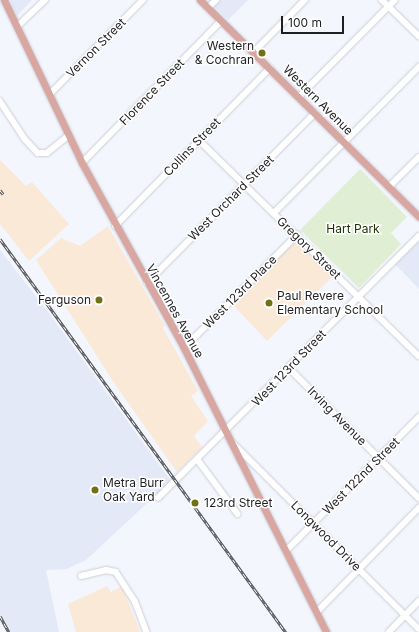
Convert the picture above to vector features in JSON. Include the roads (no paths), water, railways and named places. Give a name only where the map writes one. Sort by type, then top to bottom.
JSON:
[{"type":"main road","name":"Vincennes Avenue","points":[[4,0],[68,136],[115,226],[184,348],[233,443],[326,632]]},
{"type":"main road","name":"Western Avenue","points":[[200,0],[419,217]]},
{"type":"street","points":[[17,27],[45,0]]},
{"type":"street","name":"Vernon Street","points":[[49,96],[143,0]]},
{"type":"street","points":[[208,8],[216,0]]},
{"type":"street","points":[[254,52],[305,0]]},
{"type":"street","points":[[382,0],[419,36]]},
{"type":"street","points":[[299,97],[395,0]]},
{"type":"street","name":"Florence Street","points":[[82,163],[221,21]]},
{"type":"street","points":[[274,213],[419,66]]},
{"type":"street","name":"Collins Street","points":[[115,226],[270,68]]},
{"type":"street","points":[[0,101],[25,139],[38,153],[47,153],[68,136]]},
{"type":"street","name":"West Orchard Street","points":[[148,283],[315,113]]},
{"type":"street","name":"Gregory Street","points":[[199,140],[419,356]]},
{"type":"street","points":[[389,187],[419,157]]},
{"type":"street","name":"West 123rd Place","points":[[184,348],[297,235]]},
{"type":"street","name":"West 123rd Street","points":[[158,498],[198,460],[419,236]]},
{"type":"street","name":"Irving Avenue","points":[[289,368],[419,498]]},
{"type":"street","name":"West 122nd Street","points":[[286,551],[419,417]]},
{"type":"street","name":"Longwood Drive","points":[[233,443],[360,568],[419,629]]},
{"type":"street","points":[[198,460],[238,514]]},
{"type":"street","points":[[317,612],[419,508]]},
{"type":"street","points":[[81,576],[106,570],[116,572],[135,601],[147,632]]},
{"type":"street","points":[[389,632],[419,601]]},
{"type":"railway","points":[[0,190],[3,194]]},
{"type":"railway","points":[[0,239],[286,632]]},
{"type":"railway","points":[[0,616],[9,632]]},
{"type":"place","name":"Western & Cochran","points":[[262,53]]},
{"type":"place","name":"Ferguson","points":[[99,300]]},
{"type":"place","name":"Paul Revere Elementary School","points":[[269,303]]},
{"type":"place","name":"Metra Burr Oak Yard","points":[[95,490]]},
{"type":"place","name":"123rd Street","points":[[195,503]]},
{"type":"park label","name":"Hart Park","points":[[353,229]]}]
